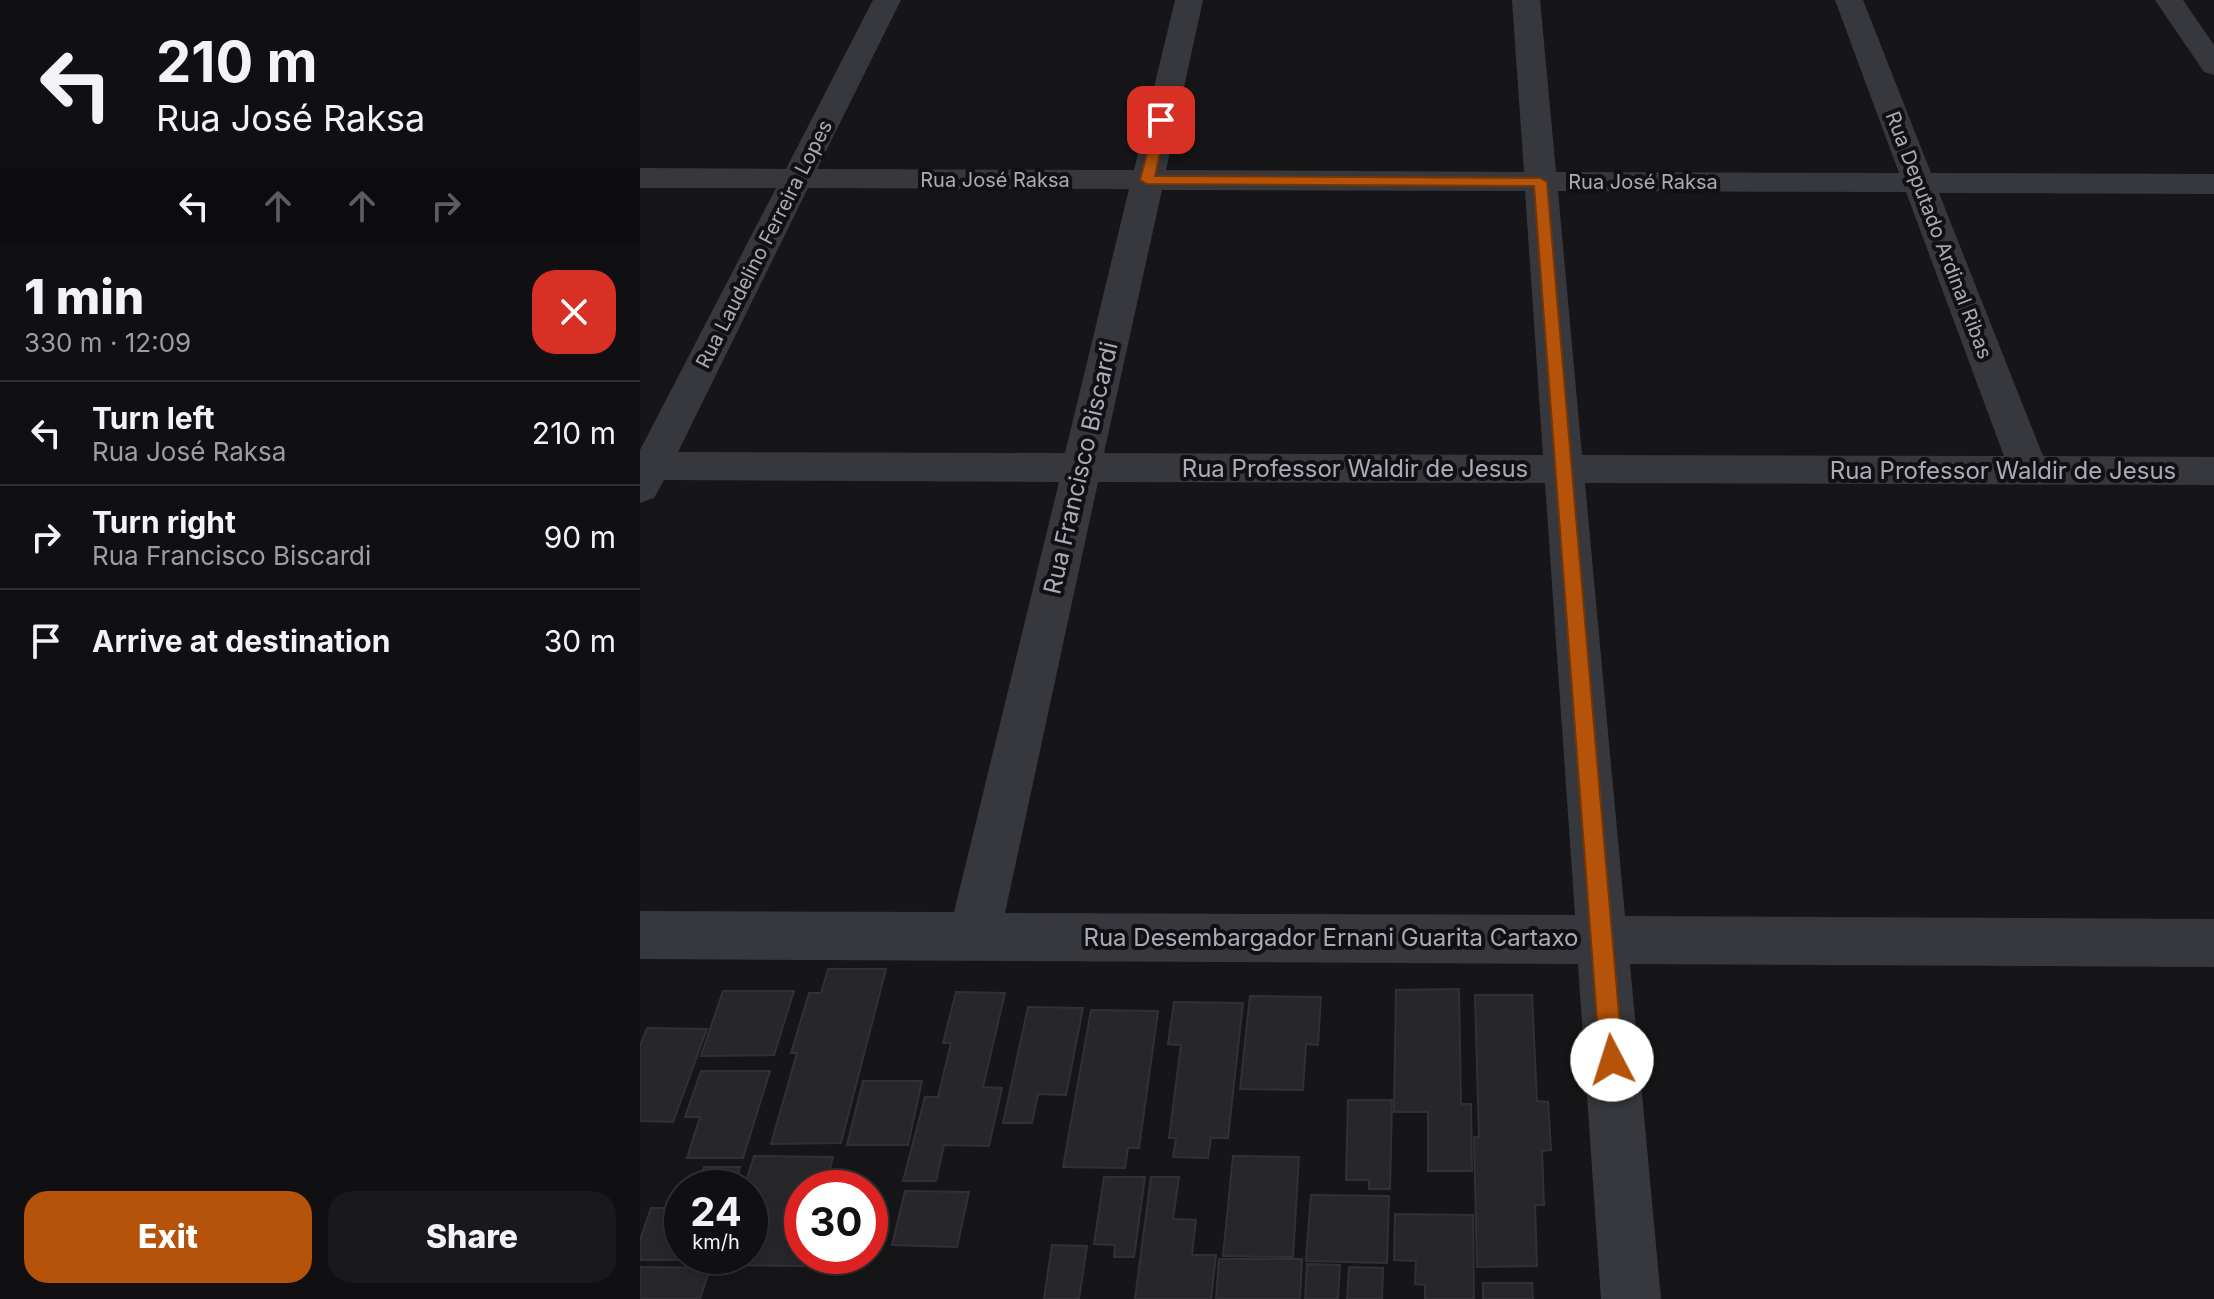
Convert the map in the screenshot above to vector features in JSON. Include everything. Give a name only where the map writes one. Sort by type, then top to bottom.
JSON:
[{"type":"street","name":"Rua Laudelino Ferreira Lopes","points":[[644,474],[887,0]]},
{"type":"street","name":"Rua Francisco Biscardi","points":[[974,936],[1189,0]]},
{"type":"street","points":[[1526,0],[1631,1299]]},
{"type":"street","name":"Rua Deputado Ardinal Ribas","points":[[1849,0],[2029,471]]},
{"type":"street","points":[[2169,0],[2214,66]]},
{"type":"street","name":"Rua José Raksa","points":[[640,178],[2214,184]]},
{"type":"street","name":"Rua Professor Waldir de Jesus","points":[[644,474],[1081,468],[2214,471]]},
{"type":"street","name":"Rua Desembargador Ernani Guarita Cartaxo","points":[[640,935],[2214,943]]},
{"type":"building","points":[[828,969],[886,969],[841,1143],[771,1144],[797,1053],[791,1053],[809,993],[821,993]]},
{"type":"building","points":[[1459,989],[1461,1104],[1471,1104],[1472,1171],[1428,1171],[1428,1112],[1394,1112],[1396,990]]},
{"type":"building","points":[[723,991],[794,991],[774,1055],[701,1056]]},
{"type":"building","points":[[956,992],[1005,993],[983,1087],[1002,1088],[989,1146],[944,1145],[936,1181],[903,1181],[925,1097],[938,1097],[951,1043],[943,1043]]},
{"type":"building","points":[[1475,995],[1532,995],[1537,1101],[1548,1102],[1551,1150],[1542,1151],[1544,1205],[1535,1205],[1537,1266],[1477,1267],[1474,1137],[1479,1137]]},
{"type":"building","points":[[1250,996],[1321,997],[1318,1045],[1306,1044],[1303,1090],[1240,1089]]},
{"type":"building","points":[[1174,1002],[1243,1003],[1228,1138],[1211,1138],[1208,1158],[1173,1157],[1176,1138],[1169,1138],[1181,1045],[1168,1044]]},
{"type":"building","points":[[1028,1007],[1083,1008],[1066,1095],[1038,1094],[1032,1123],[1003,1123]]},
{"type":"building","points":[[1091,1010],[1158,1011],[1139,1148],[1128,1148],[1125,1168],[1063,1167]]},
{"type":"building","points":[[647,1028],[707,1029],[673,1122],[640,1121],[640,1046]]},
{"type":"building","points":[[701,1071],[770,1071],[743,1158],[687,1158],[700,1117],[685,1117]]},
{"type":"building","points":[[863,1081],[922,1081],[908,1145],[847,1145]]},
{"type":"building","points":[[1348,1100],[1392,1100],[1390,1189],[1369,1189],[1369,1180],[1346,1180]]},
{"type":"building","points":[[754,1156],[833,1157],[830,1170],[784,1170],[784,1266],[768,1266],[768,1170],[750,1170]]},
{"type":"building","points":[[1233,1156],[1299,1157],[1293,1257],[1223,1256]]},
{"type":"building","points":[[704,1167],[740,1167],[739,1170],[703,1170]]},
{"type":"building","points":[[1104,1177],[1145,1177],[1134,1257],[1114,1257],[1115,1245],[1094,1244]]},
{"type":"building","points":[[1151,1177],[1179,1177],[1173,1219],[1196,1220],[1192,1255],[1216,1255],[1211,1299],[1135,1299]]},
{"type":"building","points":[[905,1191],[969,1192],[957,1247],[892,1245]]},
{"type":"building","points":[[1311,1195],[1389,1196],[1387,1263],[1306,1261]]},
{"type":"building","points":[[651,1208],[664,1208],[664,1260],[640,1260],[640,1240]]},
{"type":"building","points":[[1395,1214],[1473,1215],[1474,1299],[1425,1299],[1425,1285],[1415,1284],[1416,1261],[1394,1260]]},
{"type":"building","points":[[1052,1245],[1087,1246],[1079,1299],[1044,1299]]},
{"type":"building","points":[[1219,1259],[1302,1259],[1300,1299],[1216,1299]]},
{"type":"building","points":[[1307,1264],[1340,1265],[1338,1299],[1305,1299]]},
{"type":"building","points":[[640,1267],[664,1267],[664,1274],[708,1274],[700,1299],[640,1299]]},
{"type":"building","points":[[1349,1267],[1383,1268],[1382,1299],[1347,1299]]},
{"type":"building","points":[[1483,1283],[1532,1283],[1533,1299],[1483,1299]]},
{"type":"route","points":[[1161,120],[1147,180],[1540,182],[1612,1060]]}]
